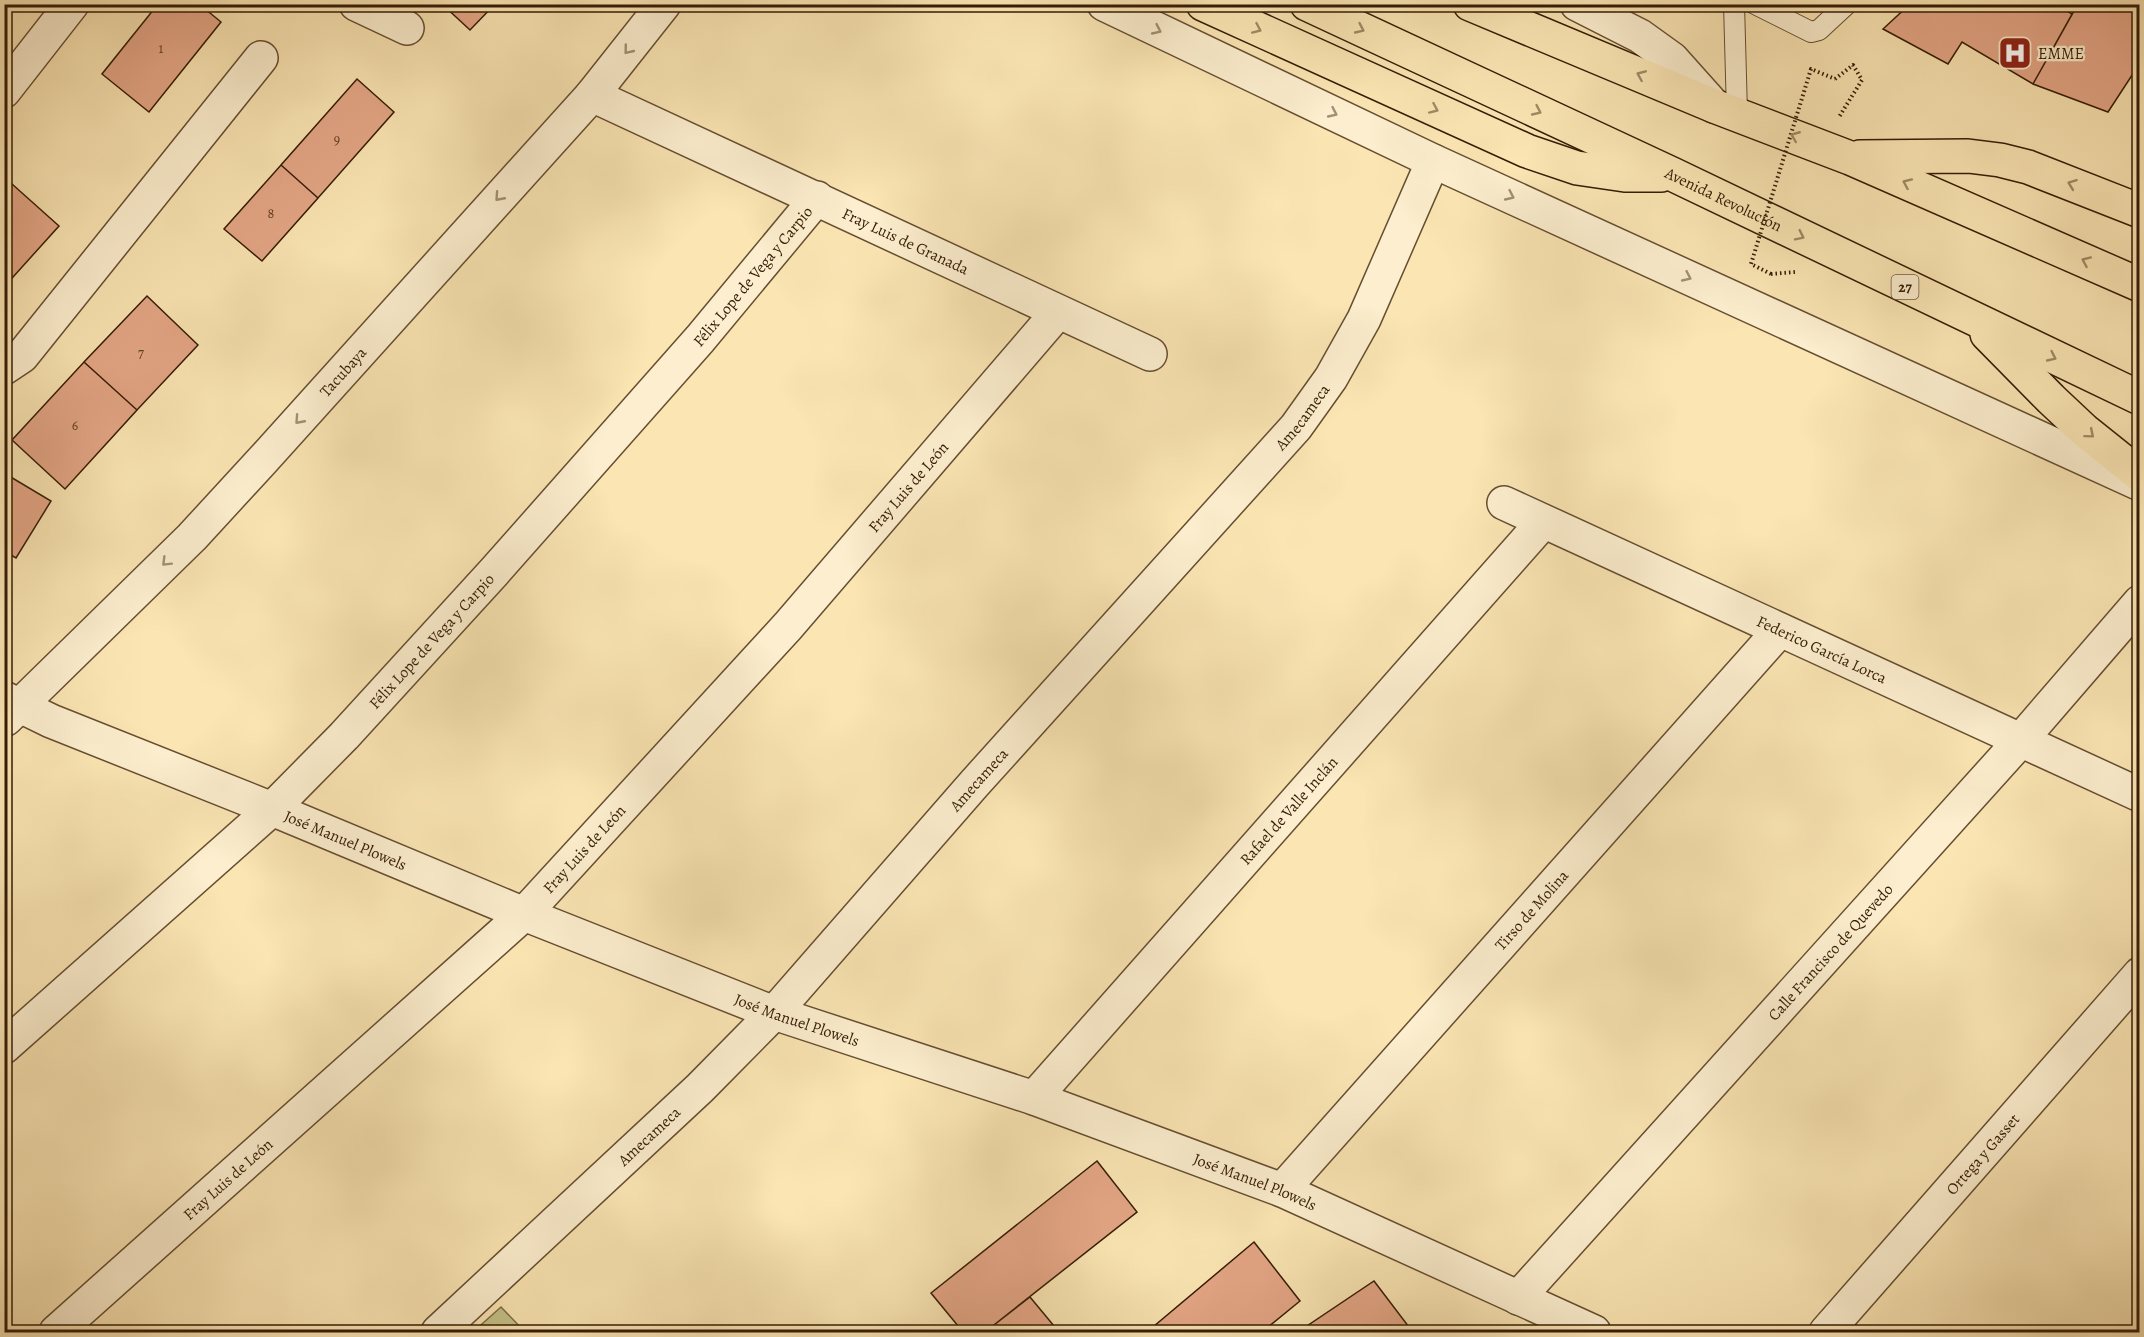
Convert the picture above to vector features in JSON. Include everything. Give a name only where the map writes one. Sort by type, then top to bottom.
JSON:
[{"type":"main road","points":[[1203,4],[1527,151],[1577,168],[1625,175],[1672,174]]},
{"type":"main road","name":"Avenida Revolución","points":[[1307,4],[1672,174],[2139,398]]},
{"type":"main road","points":[[1470,4],[1726,110],[1836,152],[2139,285]]},
{"type":"main road","points":[[1836,152],[1968,156],[2000,160],[2028,167],[2139,211]]},
{"type":"main road","points":[[1973,320],[2050,399],[2139,476]]},
{"type":"street","points":[[4,91],[72,4]]},
{"type":"street","points":[[356,4],[407,28]]},
{"type":"street","name":"Tacubaya","points":[[10,708],[207,520],[592,95],[664,4]]},
{"type":"street","points":[[1104,4],[1433,161],[2139,484]]},
{"type":"street","points":[[1577,4],[1640,36],[1672,59],[1726,110]]},
{"type":"street","points":[[4,368],[22,356],[261,58]]},
{"type":"street","name":"Fray Luis de Granada","points":[[592,95],[1150,354]]},
{"type":"street","name":"Amecameca","points":[[438,1332],[675,1112],[774,1013],[974,784],[1296,427],[1331,378],[1364,319],[1433,161]]},
{"type":"street","name":"Félix Lope de Vega y Carpio","points":[[4,1047],[272,809],[344,736],[494,572],[700,339],[817,198]]},
{"type":"street","name":"Fray Luis de León","points":[[56,1332],[524,914],[788,626],[1058,312]]},
{"type":"street","name":"Federico García Lorca","points":[[1504,503],[2139,795]]},
{"type":"street","name":"Rafael de Valle Inclán","points":[[1034,1098],[1543,522]]},
{"type":"street","name":"Calle Francisco de Quevedo","points":[[1518,1298],[2020,741],[2139,602]]},
{"type":"street","name":"Tirso de Molina","points":[[1282,1190],[1780,630]]},
{"type":"street","name":"José Manuel Plowels","points":[[10,708],[51,721],[272,809],[524,914],[774,1013],[1034,1098],[1282,1190],[1594,1332]]},
{"type":"street","name":"Ortega y Gasset","points":[[1826,1332],[2139,974]]},
{"type":"lane","points":[[1726,110],[1734,4]]},
{"type":"lane","points":[[1755,4],[1810,32],[1820,30],[1847,4]]},
{"type":"path","points":[[1771,274],[1751,264],[1811,69],[1835,79],[1853,65],[1862,80],[1836,152]]},
{"type":"shaded area","points":[[501,1307],[525,1332],[473,1332]]},
{"type":"building","points":[[158,4],[199,4],[221,22],[149,112],[102,74]]},
{"type":"building","points":[[442,4],[495,4],[470,30]]},
{"type":"building","name":"EMME","points":[[1910,4],[2056,4],[2072,14],[2033,84],[1962,42],[1948,64],[1883,29]]},
{"type":"building","points":[[2078,4],[2140,4],[2140,63],[2108,112],[2033,84]]},
{"type":"building","points":[[357,79],[394,112],[318,198],[281,165]]},
{"type":"building","points":[[281,165],[318,198],[262,261],[224,229]]},
{"type":"building","points":[[12,184],[59,226],[4,287],[4,192]]},
{"type":"building","points":[[147,296],[198,345],[137,410],[84,362]]},
{"type":"building","points":[[84,362],[137,410],[65,489],[12,440]]},
{"type":"building","points":[[4,473],[51,501],[16,558],[4,551]]},
{"type":"building","points":[[1097,1161],[1137,1212],[985,1332],[963,1332],[931,1293]]},
{"type":"building","points":[[1254,1242],[1300,1301],[1262,1332],[1147,1332]]},
{"type":"building","points":[[1374,1281],[1412,1331],[1298,1332]]},
{"type":"building","points":[[1030,1297],[1059,1332],[985,1332]]},
{"type":"place","name":"EMME","points":[[2015,53]]}]
